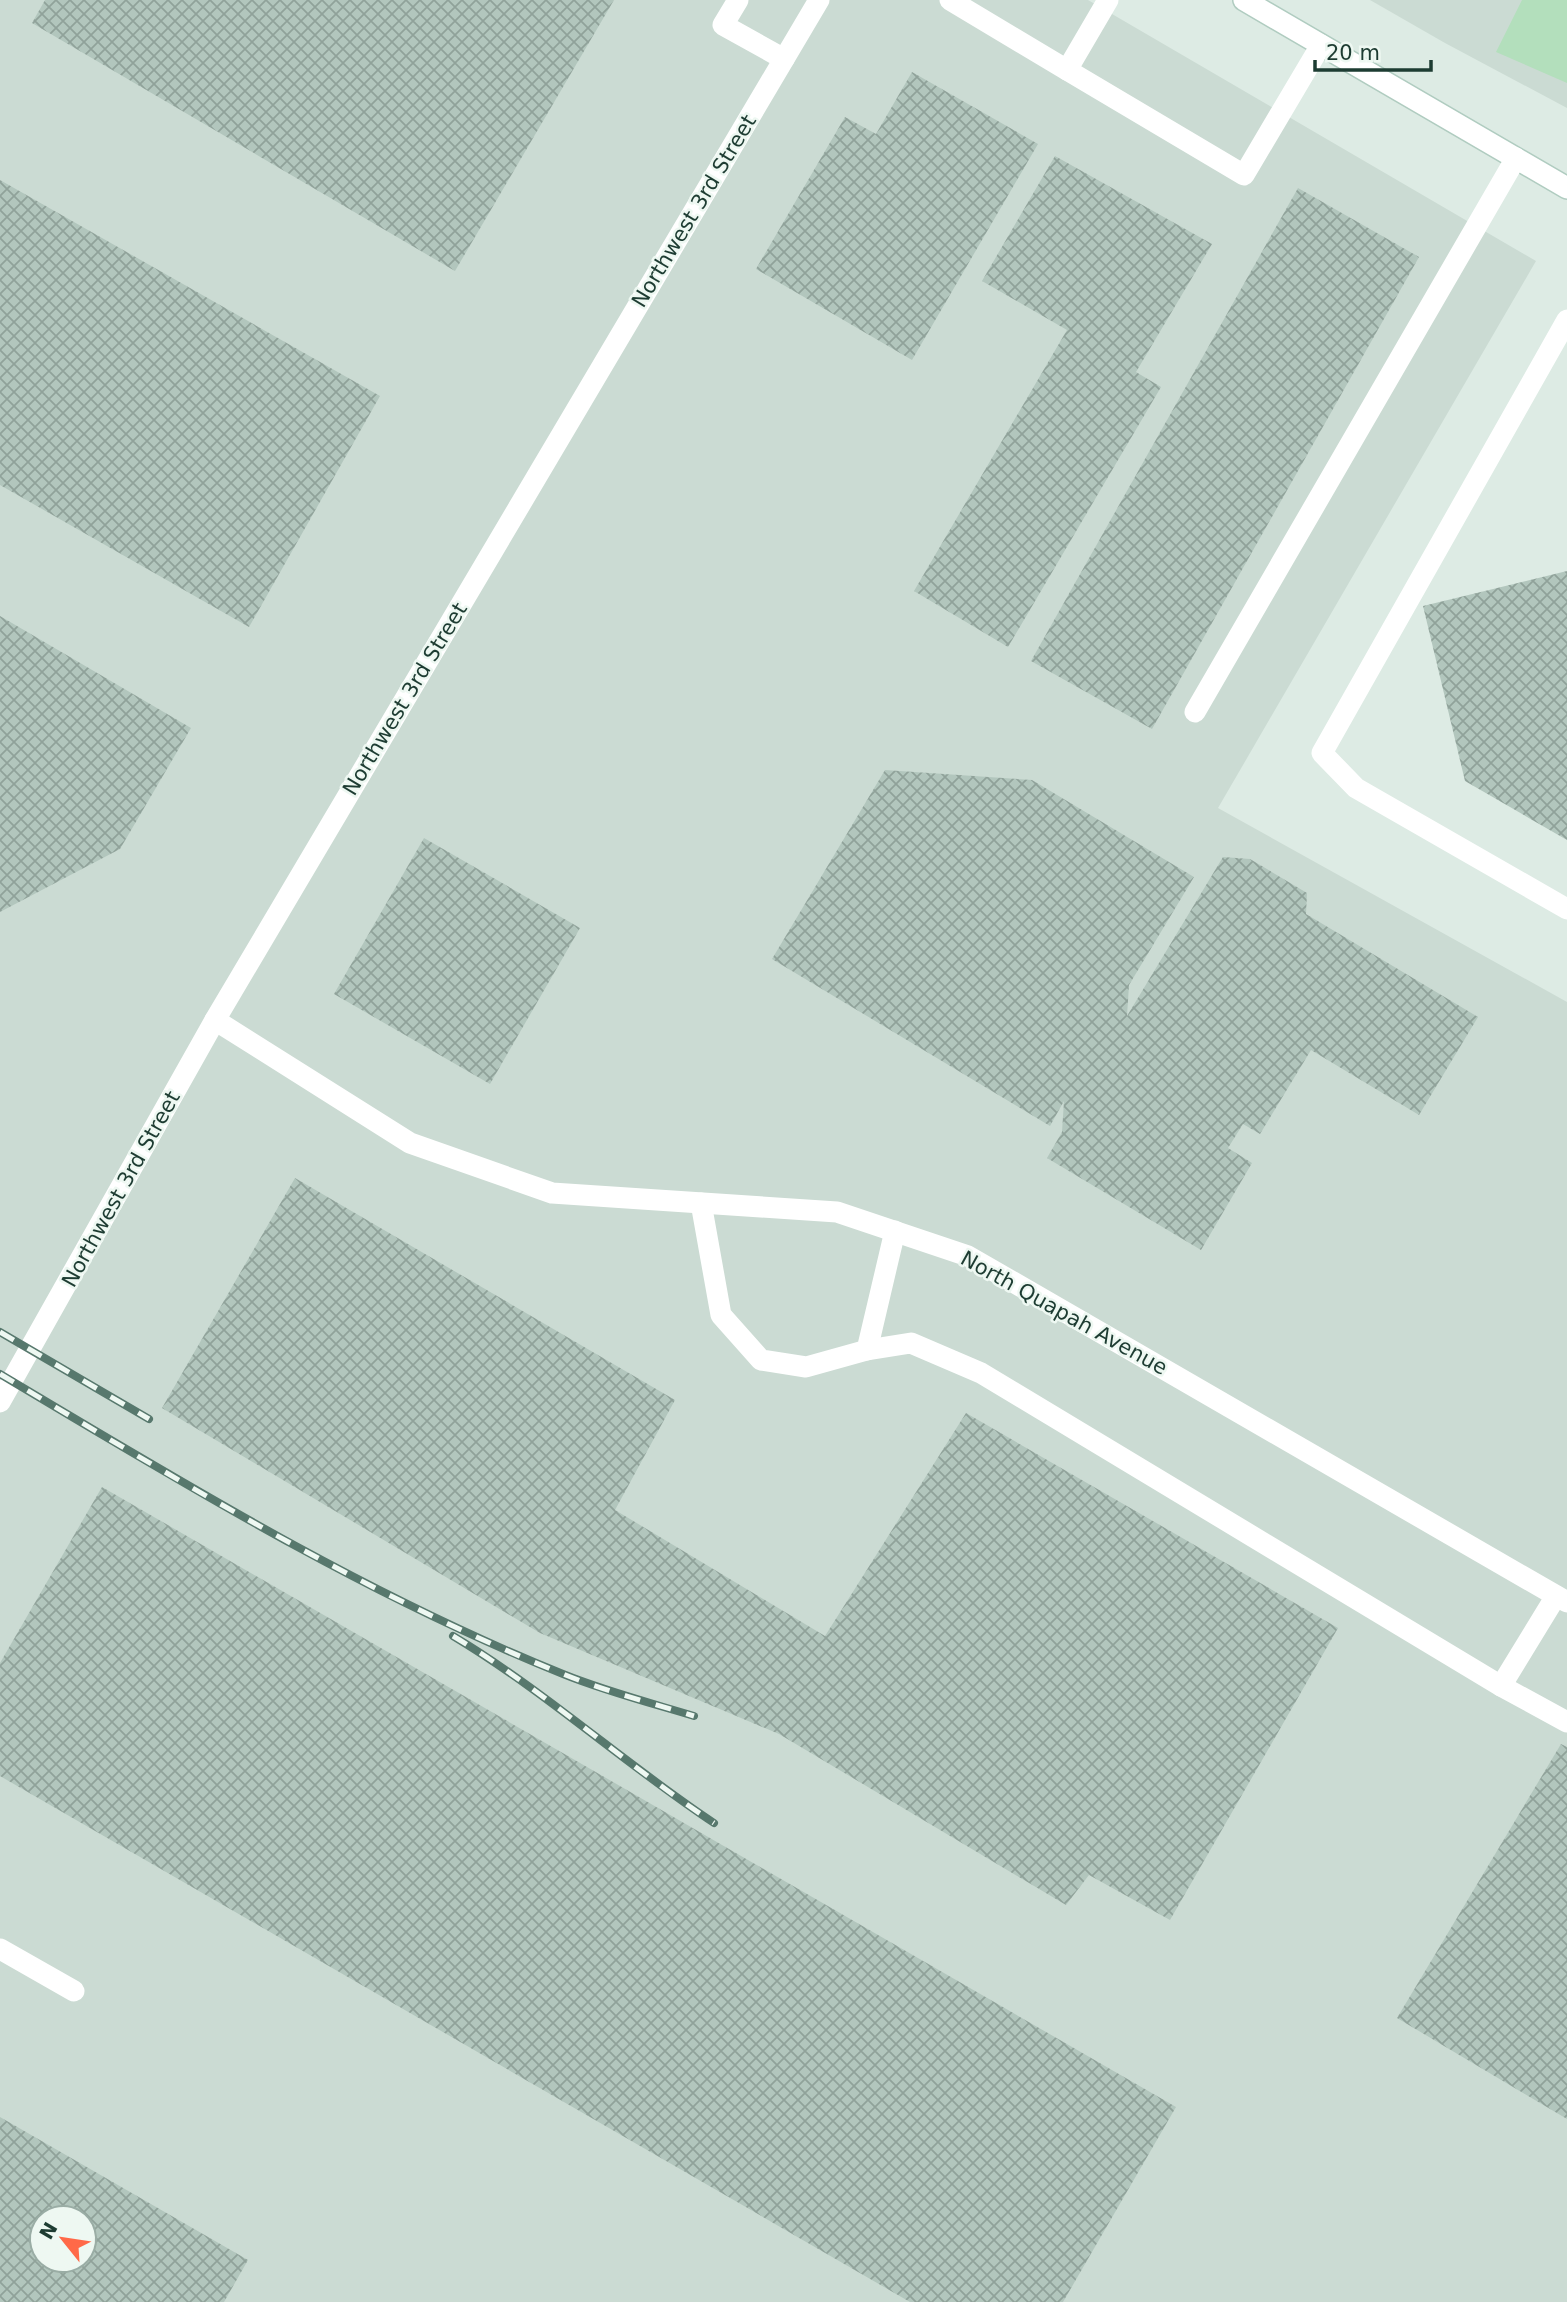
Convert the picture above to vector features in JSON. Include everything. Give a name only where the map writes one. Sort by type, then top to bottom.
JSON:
[{"type":"street","points":[[738,0],[723,25],[784,58]]},
{"type":"street","name":"Northwest 3rd Street","points":[[0,1402],[215,1020],[819,0]]},
{"type":"street","points":[[950,0],[1244,175],[1321,45]]},
{"type":"street","points":[[1067,70],[1108,0]]},
{"type":"street","points":[[1244,0],[1567,188]]},
{"type":"street","points":[[1195,712],[1516,158]]},
{"type":"street","points":[[1567,320],[1560,349],[1322,753],[1356,788],[1567,909]]},
{"type":"street","name":"North Quapah Avenue","points":[[215,1020],[410,1143],[552,1193],[837,1212],[968,1256],[1562,1599]]},
{"type":"street","points":[[701,1203],[721,1315],[761,1360],[806,1367],[867,1350],[911,1343],[981,1373],[1501,1686],[1567,1722]]},
{"type":"street","points":[[867,1350],[895,1231]]},
{"type":"street","points":[[1501,1686],[1562,1599]]},
{"type":"street","points":[[0,1949],[74,1991]]},
{"type":"shaded area","points":[[0,0],[1088,0],[1536,261],[1218,808],[1567,1002],[1567,2302],[0,2302]]},
{"type":"shaded area","points":[[1370,0],[1567,0],[1567,108],[1445,43]]},
{"type":"green space","points":[[1522,0],[1567,0],[1567,83],[1496,52]]},
{"type":"building","points":[[45,0],[614,0],[455,271],[32,23]]},
{"type":"building","points":[[912,72],[1038,144],[912,360],[756,269],[845,117],[876,134]]},
{"type":"building","points":[[1055,156],[1212,244],[1136,372],[1161,387],[1008,647],[914,591],[1067,330],[982,281]]},
{"type":"building","points":[[0,180],[380,396],[249,627],[0,485]]},
{"type":"building","points":[[1298,188],[1419,257],[1152,729],[1031,661]]},
{"type":"building","points":[[1567,571],[1567,840],[1465,781],[1423,606]]},
{"type":"building","points":[[0,616],[191,728],[120,849],[0,912]]},
{"type":"building","points":[[885,770],[1032,780],[1194,877],[1129,985],[1127,1016],[1223,857],[1250,859],[1307,893],[1306,914],[1478,1017],[1419,1115],[1311,1050],[1260,1134],[1243,1124],[1228,1148],[1252,1163],[1201,1250],[1047,1158],[1062,1132],[1064,1101],[1050,1126],[772,959]]},
{"type":"building","points":[[424,838],[580,928],[490,1084],[334,994]]},
{"type":"building","points":[[295,1178],[675,1400],[615,1510],[825,1636],[966,1413],[1338,1628],[1170,1920],[1089,1875],[1066,1905],[779,1734],[540,1633],[162,1408]]},
{"type":"building","points":[[102,1487],[1176,2107],[1063,2302],[910,2302],[0,1776],[0,1663]]},
{"type":"building","points":[[1561,1744],[1567,1747],[1567,2119],[1397,2018]]},
{"type":"building","points":[[0,2117],[248,2260],[224,2302],[0,2302]]},
{"type":"railway","points":[[0,1332],[149,1419]]},
{"type":"railway","points":[[0,1374],[206,1496],[417,1609],[563,1674],[694,1716]]},
{"type":"railway","points":[[453,1636],[520,1680],[714,1823]]}]
